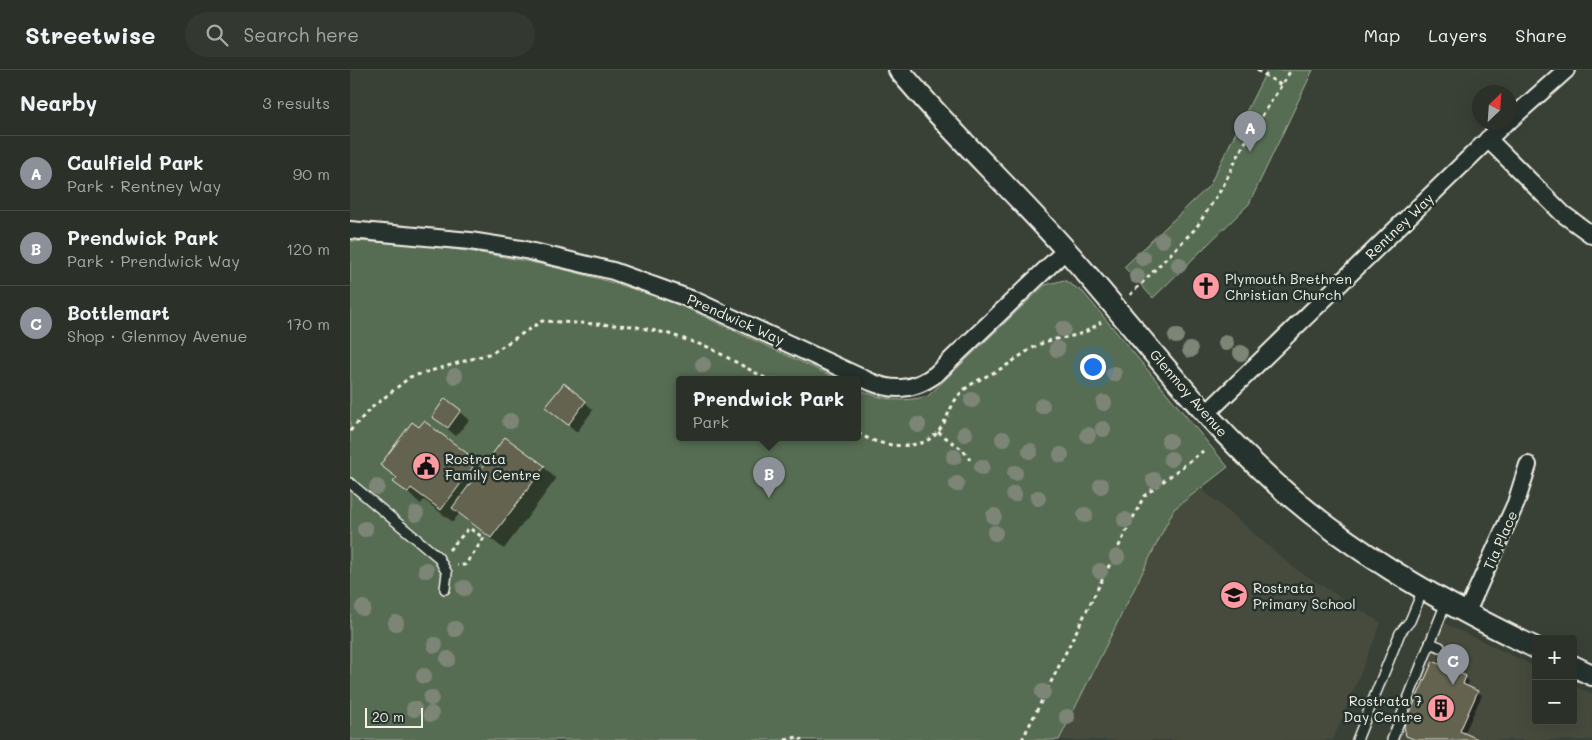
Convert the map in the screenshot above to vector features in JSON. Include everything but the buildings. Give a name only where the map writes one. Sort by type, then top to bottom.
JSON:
[{"type":"street","name":"Glenmoy Avenue","points":[[899,70],[1066,250],[1206,414],[1259,469],[1311,514],[1364,553],[1446,603],[1532,646]]},
{"type":"street","points":[[1517,114],[1566,70]]},
{"type":"street","name":"Rentney Way","points":[[1206,414],[1497,130]]},
{"type":"street","points":[[1488,138],[1563,214],[1592,235]]},
{"type":"street","name":"Prendwick Way","points":[[350,230],[487,244],[559,257],[613,271],[696,301],[858,376]]},
{"type":"street","name":"Prendwick Way","points":[[861,377],[893,389],[916,386],[936,374],[1066,250]]},
{"type":"street","name":"Tia Place","points":[[1466,614],[1516,503],[1528,465]]},
{"type":"street","points":[[1577,668],[1592,675]]},
{"type":"lane","points":[[350,484],[438,557],[444,565],[447,580],[445,589]]},
{"type":"lane","points":[[1356,740],[1400,633],[1410,620],[1423,590]]},
{"type":"lane","points":[[1392,740],[1446,603]]},
{"type":"lane","points":[[1430,643],[1440,647]]},
{"type":"path","points":[[1257,70],[1281,84]]},
{"type":"path","points":[[1129,296],[1196,228],[1222,188],[1243,146],[1291,70]]},
{"type":"path","points":[[861,435],[876,442],[921,443],[938,432],[948,417],[955,399],[964,389],[1037,345],[1081,335],[1104,319]]},
{"type":"path","points":[[350,431],[370,409],[410,377],[492,353],[542,321],[632,326],[666,333],[708,347],[761,376]]},
{"type":"path","points":[[938,432],[963,450],[970,460]]},
{"type":"path","points":[[1022,740],[1144,496],[1203,451]]},
{"type":"path","points":[[438,557],[454,547],[469,528],[484,538],[465,565],[444,565]]},
{"type":"path","points":[[786,740],[797,737],[802,740]]},
{"type":"shaded area","name":"Rostrata Primary School","points":[[1201,488],[1294,568],[1381,623],[1333,740],[1059,740],[1174,509]]},
{"type":"shaded area","points":[[1433,618],[1532,665],[1532,725],[1577,725],[1577,687],[1592,694],[1592,740],[1384,740]]},
{"type":"green space","points":[[1267,70],[1313,70],[1249,204],[1153,298],[1124,267],[1209,186]]},
{"type":"green space","points":[[350,241],[427,246],[503,257],[540,264],[615,283],[681,306],[832,376],[676,376],[676,441],[861,441],[861,390],[875,396],[901,400],[928,396],[1045,285],[1064,280],[1083,292],[1228,467],[1174,509],[1059,740],[350,740]]},
{"type":"place","name":"Caulfield Park","points":[[1250,152]]},
{"type":"place","name":"Plymouth Brethren Christian Church","points":[[1206,286]]},
{"type":"place","name":"Rostrata Family Centre","points":[[426,466]]},
{"type":"place","name":"Prendwick Park","points":[[769,498]]},
{"type":"place","name":"Rostrata Primary School","points":[[1234,595]]},
{"type":"place","name":"Bottlemart","points":[[1453,685]]},
{"type":"place","name":"Rostrata 7 Day Centre","points":[[1441,708]]}]
